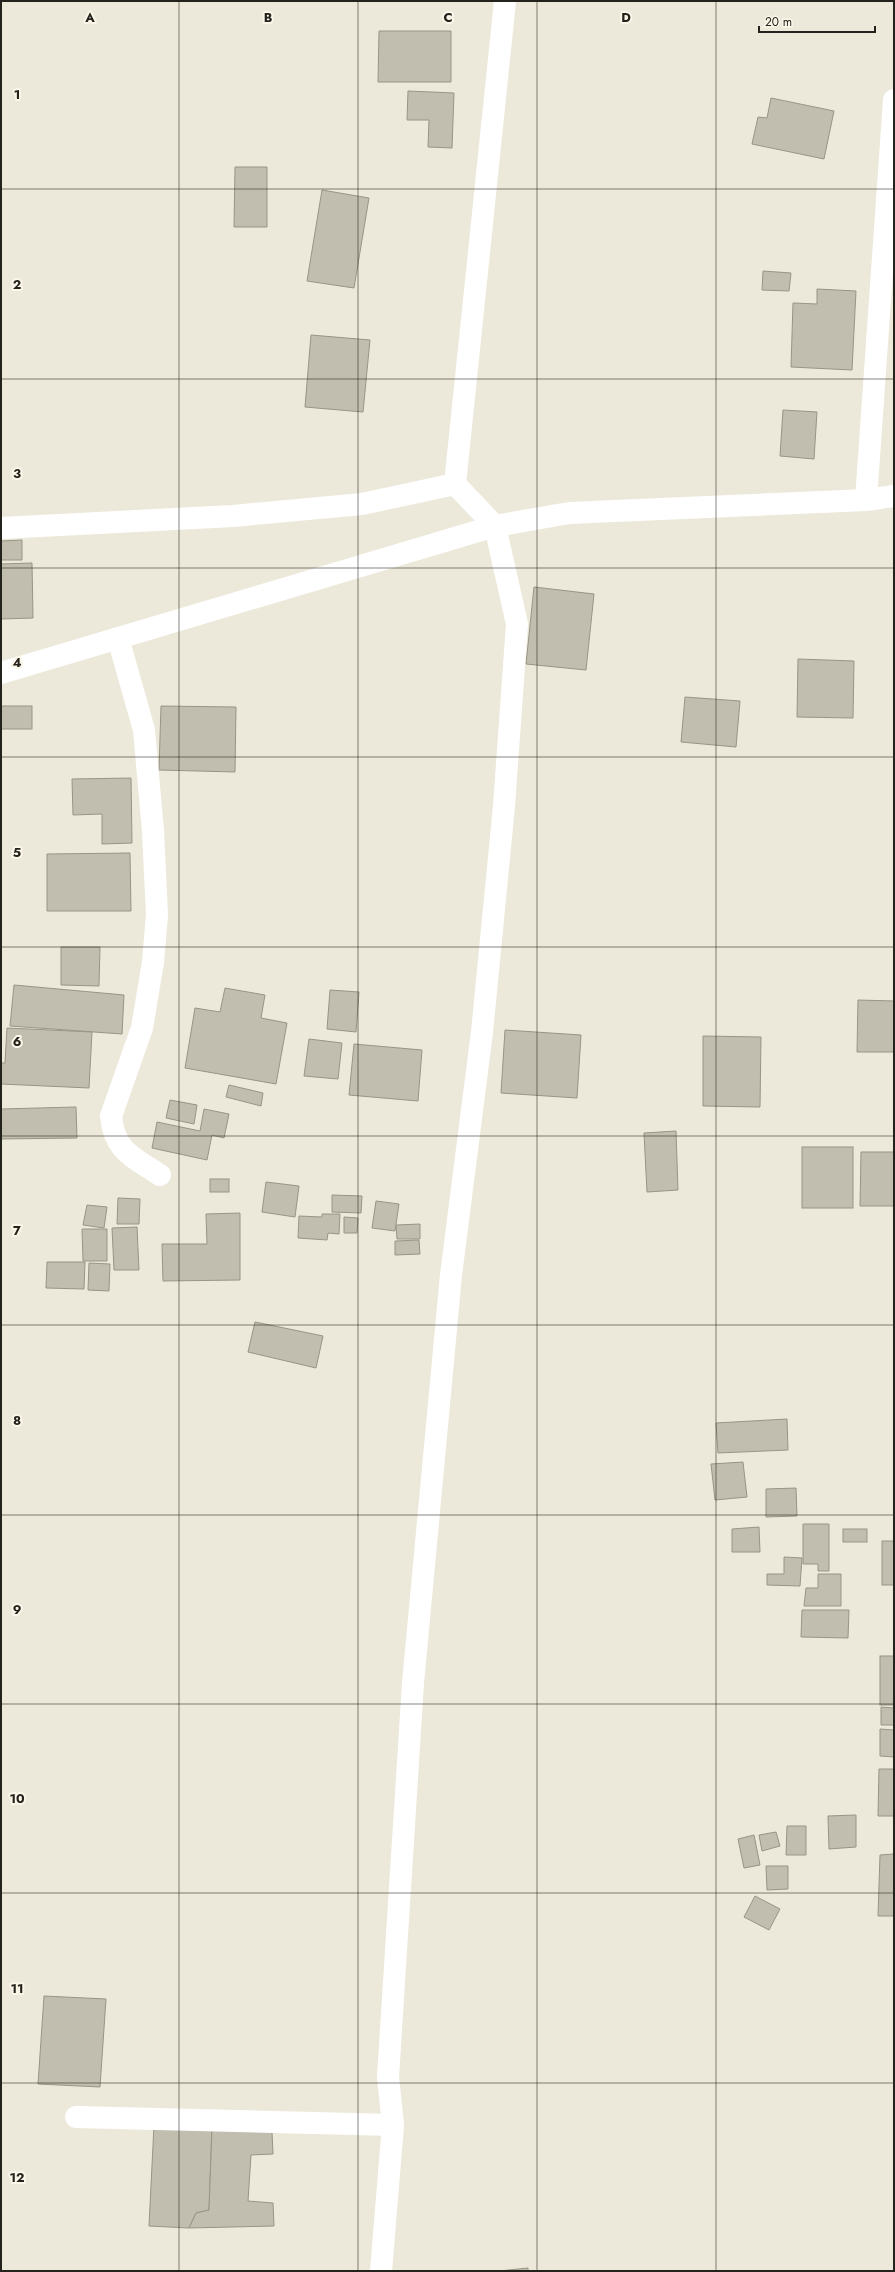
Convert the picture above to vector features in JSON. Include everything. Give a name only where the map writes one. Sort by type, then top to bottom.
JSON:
[{"type":"street","points":[[381,2271],[394,2125],[388,2077],[413,1683],[451,1275],[485,1001],[504,806],[517,624],[495,526],[455,484],[505,1]]},
{"type":"street","points":[[866,500],[894,100]]},
{"type":"street","points":[[1,528],[233,516],[362,504],[455,484]]},
{"type":"street","points":[[1,673],[495,526],[569,513],[866,500],[894,496]]},
{"type":"street","points":[[118,638],[144,730],[153,831],[157,914],[153,962],[142,1028],[111,1116],[113,1130],[123,1150],[160,1175]]},
{"type":"street","points":[[76,2117],[394,2125]]},
{"type":"building","points":[[379,31],[451,31],[451,82],[378,82]]},
{"type":"building","points":[[408,91],[454,93],[452,148],[428,147],[429,120],[407,120]]},
{"type":"building","points":[[771,98],[834,111],[824,159],[752,144],[758,117],[767,118]]},
{"type":"building","points":[[235,167],[267,167],[267,227],[234,227]]},
{"type":"building","points":[[322,190],[369,198],[354,288],[307,281]]},
{"type":"building","points":[[763,271],[791,273],[789,291],[762,290]]},
{"type":"building","points":[[817,289],[856,291],[852,370],[791,367],[793,303],[817,304]]},
{"type":"building","points":[[311,335],[370,340],[363,412],[305,407]]},
{"type":"building","points":[[783,410],[817,412],[814,459],[780,456]]},
{"type":"building","points":[[22,540],[22,560],[1,560],[1,541]]},
{"type":"building","points":[[32,563],[33,618],[1,619],[1,564]]},
{"type":"building","points":[[534,587],[594,594],[586,670],[526,664]]},
{"type":"building","points":[[798,659],[854,661],[853,718],[797,717]]},
{"type":"building","points":[[685,697],[740,701],[736,747],[681,742]]},
{"type":"building","points":[[1,706],[32,706],[32,729],[1,729]]},
{"type":"building","points":[[161,706],[236,707],[235,772],[159,770]]},
{"type":"building","points":[[131,778],[132,843],[102,844],[102,814],[73,815],[72,779]]},
{"type":"building","points":[[130,853],[131,911],[47,911],[47,854]]},
{"type":"building","points":[[61,947],[100,947],[99,986],[61,985]]},
{"type":"building","points":[[14,985],[124,995],[122,1034],[10,1026]]},
{"type":"building","points":[[225,988],[265,995],[261,1018],[287,1023],[276,1084],[185,1068],[195,1008],[220,1012]]},
{"type":"building","points":[[330,990],[359,992],[356,1032],[327,1029]]},
{"type":"building","points":[[858,1000],[894,1001],[894,1052],[857,1052]]},
{"type":"building","points":[[7,1028],[92,1032],[89,1088],[1,1084],[1,1063],[5,1063]]},
{"type":"building","points":[[505,1030],[581,1035],[577,1098],[501,1093]]},
{"type":"building","points":[[703,1036],[761,1037],[760,1107],[703,1106]]},
{"type":"building","points":[[309,1039],[342,1043],[338,1079],[304,1076]]},
{"type":"building","points":[[354,1044],[422,1050],[418,1101],[349,1095]]},
{"type":"building","points":[[229,1085],[263,1093],[261,1106],[226,1097]]},
{"type":"building","points":[[170,1100],[197,1105],[194,1124],[166,1118]]},
{"type":"building","points":[[76,1107],[77,1138],[1,1139],[1,1109]]},
{"type":"building","points":[[204,1109],[229,1114],[224,1138],[212,1135],[207,1160],[152,1148],[157,1122],[200,1131]]},
{"type":"building","points":[[676,1131],[678,1190],[647,1192],[644,1133]]},
{"type":"building","points":[[802,1147],[853,1147],[853,1208],[802,1208]]},
{"type":"building","points":[[861,1152],[894,1152],[894,1206],[860,1206]]},
{"type":"building","points":[[210,1179],[229,1179],[229,1192],[210,1192]]},
{"type":"building","points":[[266,1182],[299,1186],[295,1217],[262,1212]]},
{"type":"building","points":[[332,1195],[362,1196],[361,1213],[332,1212]]},
{"type":"building","points":[[118,1198],[140,1199],[139,1224],[117,1224]]},
{"type":"building","points":[[376,1201],[399,1204],[395,1231],[372,1228]]},
{"type":"building","points":[[87,1205],[107,1207],[104,1228],[83,1225]]},
{"type":"building","points":[[240,1213],[240,1280],[163,1281],[162,1244],[207,1244],[206,1214]]},
{"type":"building","points":[[322,1214],[340,1214],[339,1234],[328,1233],[327,1240],[298,1238],[299,1216],[322,1217]]},
{"type":"building","points":[[344,1217],[358,1218],[357,1233],[344,1233]]},
{"type":"building","points":[[420,1224],[420,1239],[397,1239],[396,1225]]},
{"type":"building","points":[[137,1227],[139,1270],[114,1270],[112,1228]]},
{"type":"building","points":[[82,1229],[107,1229],[107,1261],[83,1261]]},
{"type":"building","points":[[419,1240],[420,1254],[395,1255],[395,1241]]},
{"type":"building","points":[[47,1262],[85,1262],[84,1289],[46,1288]]},
{"type":"building","points":[[89,1263],[110,1264],[109,1291],[88,1290]]},
{"type":"building","points":[[255,1322],[323,1336],[316,1368],[248,1352]]},
{"type":"building","points":[[787,1419],[788,1450],[718,1453],[716,1423]]},
{"type":"building","points":[[743,1462],[747,1497],[715,1500],[711,1464]]},
{"type":"building","points":[[796,1488],[797,1516],[766,1517],[766,1489]]},
{"type":"building","points":[[803,1524],[829,1524],[829,1571],[818,1571],[818,1564],[803,1564]]},
{"type":"building","points":[[759,1527],[760,1552],[732,1552],[732,1529]]},
{"type":"building","points":[[843,1529],[867,1529],[867,1542],[843,1542]]},
{"type":"building","points":[[882,1541],[894,1541],[894,1585],[882,1585]]},
{"type":"building","points":[[784,1557],[802,1558],[800,1586],[767,1585],[767,1574],[784,1574]]},
{"type":"building","points":[[818,1574],[841,1574],[841,1606],[804,1606],[806,1588],[818,1588]]},
{"type":"building","points":[[802,1610],[849,1610],[848,1638],[801,1637]]},
{"type":"building","points":[[880,1656],[894,1656],[894,1705],[880,1705]]},
{"type":"building","points":[[881,1707],[894,1708],[894,1725],[881,1725]]},
{"type":"building","points":[[880,1729],[894,1730],[894,1757],[880,1756]]},
{"type":"building","points":[[879,1769],[894,1769],[894,1816],[878,1816]]},
{"type":"building","points":[[856,1815],[856,1847],[829,1849],[828,1816]]},
{"type":"building","points":[[787,1826],[806,1826],[806,1855],[786,1855]]},
{"type":"building","points":[[776,1832],[780,1846],[762,1851],[759,1835]]},
{"type":"building","points":[[754,1835],[760,1865],[744,1868],[738,1839]]},
{"type":"building","points":[[894,1854],[894,1916],[878,1916],[880,1855]]},
{"type":"building","points":[[766,1866],[788,1866],[788,1889],[767,1890]]},
{"type":"building","points":[[755,1896],[780,1909],[769,1930],[744,1917]]},
{"type":"building","points":[[44,1996],[106,1999],[100,2087],[38,2084]]},
{"type":"building","points":[[154,2125],[212,2127],[209,2210],[196,2213],[189,2228],[149,2226]]},
{"type":"building","points":[[212,2127],[272,2132],[273,2154],[251,2155],[248,2201],[273,2203],[274,2226],[189,2228],[196,2213],[209,2210]]},
{"type":"building","points":[[528,2268],[528,2271],[499,2271]]}]
